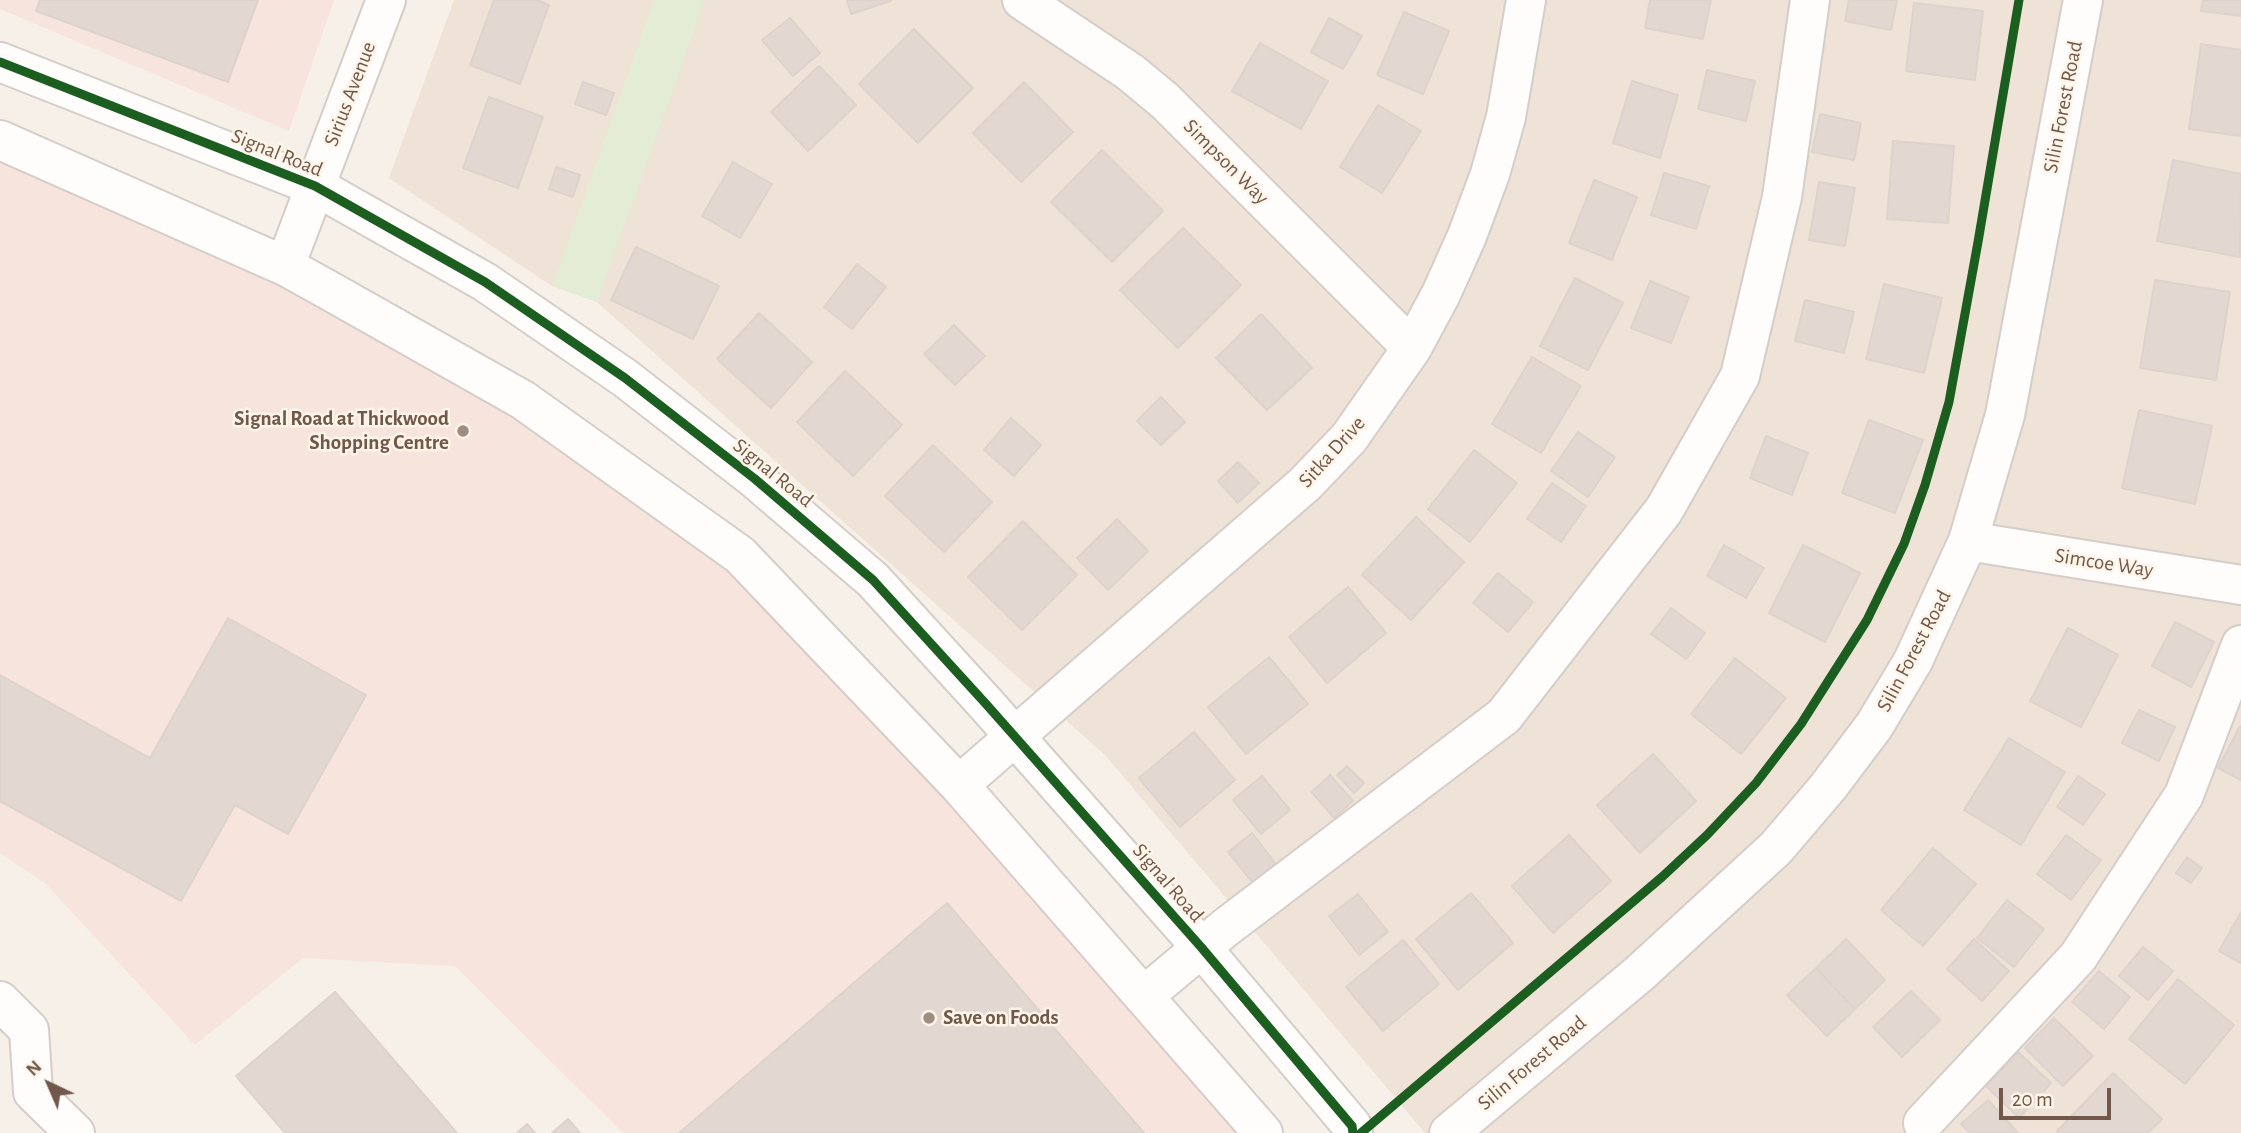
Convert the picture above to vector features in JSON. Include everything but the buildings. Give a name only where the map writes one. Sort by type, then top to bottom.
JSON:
[{"type":"street","name":"Sirius Avenue","points":[[285,266],[386,0]]},
{"type":"street","name":"Simpson Way","points":[[1022,0],[1130,72],[1165,101],[1412,348]]},
{"type":"street","name":"Sitka Drive","points":[[959,785],[1304,484],[1349,438],[1412,348],[1441,294],[1467,236],[1490,174],[1506,117],[1526,0]]},
{"type":"street","points":[[1144,995],[1201,947],[1504,716],[1664,510],[1740,376],[1782,197],[1810,0]]},
{"type":"street","name":"Silin Forest Road","points":[[1449,1133],[1649,964],[1776,848],[1828,787],[1874,726],[1913,661],[1968,541],[2005,415],[2083,0]]},
{"type":"street","name":"Signal Road","points":[[0,62],[315,186],[485,282],[625,378],[744,471],[873,580],[1201,947],[1352,1126],[1353,1133]]},
{"type":"street","points":[[0,140],[285,266],[523,400],[740,555],[959,785],[1263,1133]]},
{"type":"street","name":"Simcoe Way","points":[[1968,541],[2241,585]]},
{"type":"street","points":[[1923,1123],[2077,957],[2085,945],[2183,795],[2241,645]]},
{"type":"street","points":[[0,1001],[29,1030],[33,1092],[75,1133]]},
{"type":"shaded area","points":[[0,0],[334,0],[289,131],[0,9]]},
{"type":"shaded area","points":[[454,0],[2241,0],[2241,1133],[1425,1133],[1105,755],[597,302],[552,286],[389,178]]},
{"type":"shaded area","points":[[0,140],[285,266],[740,555],[1263,1133],[623,1133],[455,966],[303,958],[195,1045],[45,883],[0,853]]},
{"type":"green space","points":[[654,0],[705,0],[597,302],[552,286]]},
{"type":"cycle path","points":[[1361,1133],[1662,877],[1707,835],[1756,783],[1801,724],[1867,620],[1904,544],[1925,485],[1949,402],[2019,0]]},
{"type":"cycle path","points":[[0,62],[315,186],[485,282],[625,378],[755,479],[873,580],[1201,947],[1352,1126],[1353,1133]]},
{"type":"place","name":"Signal Road at Thickwood Shopping Centre","points":[[463,431]]},
{"type":"place","name":"Save on Foods","points":[[929,1018]]}]
